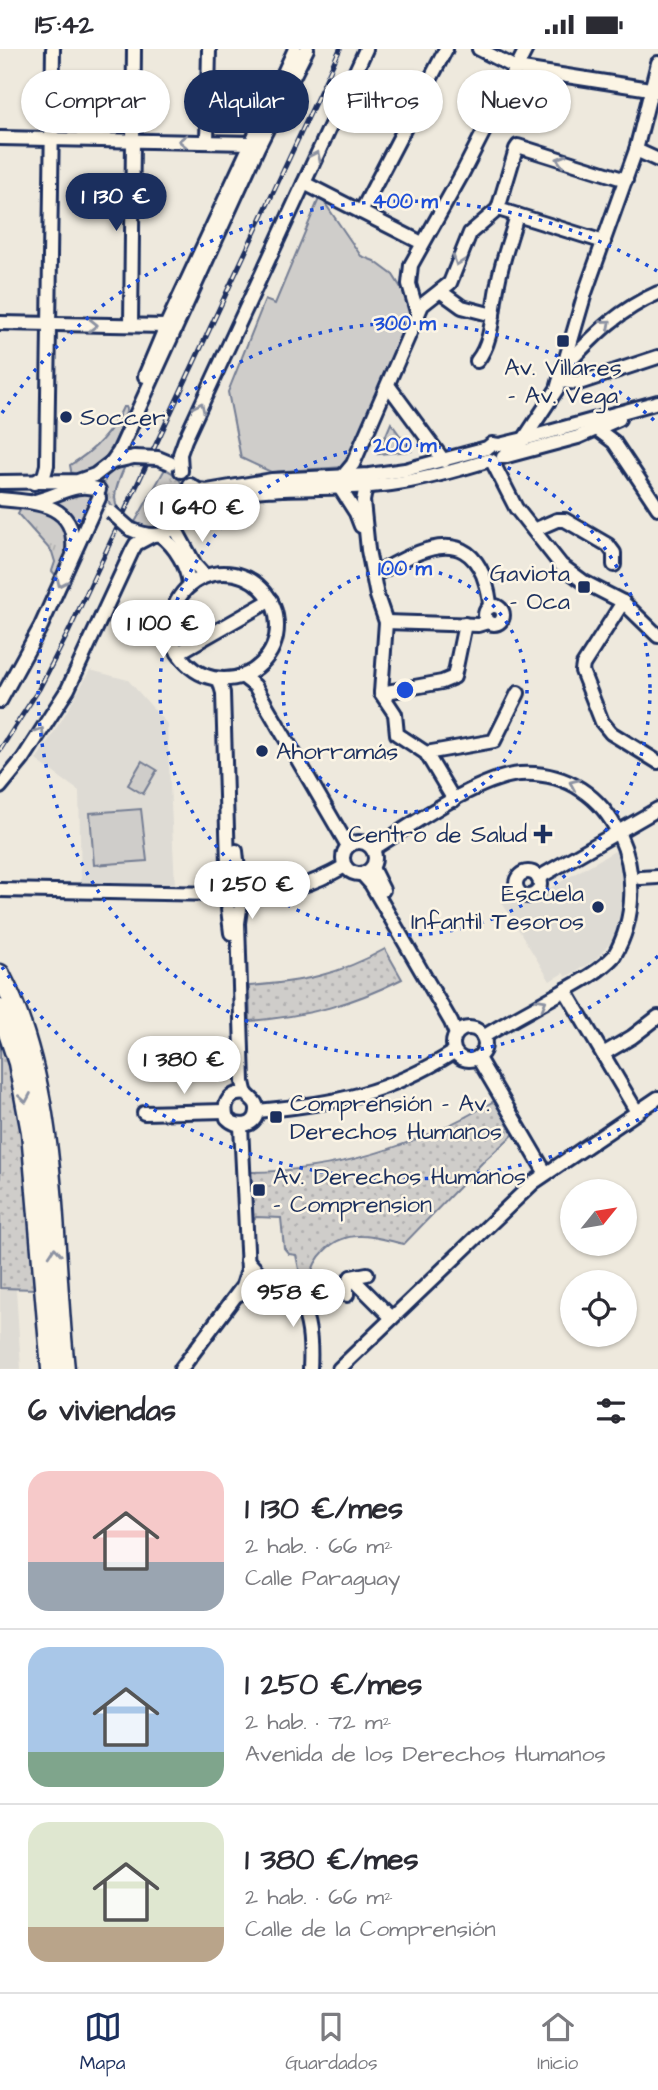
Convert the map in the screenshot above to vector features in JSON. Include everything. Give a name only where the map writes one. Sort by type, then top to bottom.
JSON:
[{"type":"highway","points":[[0,974],[24,1030],[41,1099],[65,1369]]},
{"type":"highway","points":[[0,1009],[18,1062],[31,1132],[51,1369]]},
{"type":"street","points":[[34,483],[44,476],[47,465],[54,49]]},
{"type":"street","points":[[131,325],[134,49]]},
{"type":"street","points":[[207,142],[209,49]]},
{"type":"street","points":[[132,423],[133,409],[166,326],[295,49]]},
{"type":"street","points":[[0,701],[29,650],[72,559],[99,494],[107,466],[119,451],[258,147],[307,49]]},
{"type":"street","points":[[175,467],[185,440],[366,49]]},
{"type":"street","points":[[361,212],[446,49]]},
{"type":"street","points":[[479,49],[516,68],[654,90]]},
{"type":"street","points":[[418,315],[411,293],[411,265],[462,174],[526,49]]},
{"type":"street","points":[[524,439],[552,398],[560,381],[572,332],[636,150],[654,90],[658,63]]},
{"type":"street","points":[[0,138],[251,142]]},
{"type":"street","points":[[342,482],[353,464],[425,301],[450,283],[470,233],[498,209],[518,146],[626,180]]},
{"type":"street","points":[[636,150],[658,160]]},
{"type":"street","points":[[304,183],[422,243]]},
{"type":"street","points":[[498,209],[604,242]]},
{"type":"street","points":[[477,361],[488,339],[498,282],[517,215]]},
{"type":"street","points":[[440,291],[462,307],[493,315]]},
{"type":"street","points":[[564,367],[603,326],[620,313],[658,293]]},
{"type":"street","points":[[0,323],[166,326]]},
{"type":"street","points":[[560,381],[579,383],[658,357]]},
{"type":"street","points":[[386,390],[399,401],[443,461]]},
{"type":"street","points":[[0,482],[59,482],[88,478],[107,466],[134,457],[158,458],[175,467],[190,485],[207,491],[253,482],[342,482],[366,486],[421,479],[604,424],[658,402]]},
{"type":"street","points":[[0,787],[23,759],[68,689],[136,544],[175,529],[202,503],[217,498],[342,482],[443,461],[495,455],[524,439],[604,424]]},
{"type":"street","points":[[604,424],[658,508]]},
{"type":"street","points":[[495,455],[505,488],[516,508],[561,565],[584,582],[623,602],[658,636]]},
{"type":"street","points":[[47,465],[51,475],[59,482]]},
{"type":"street","points":[[342,482],[368,550]]},
{"type":"street","points":[[187,517],[190,508],[190,485]]},
{"type":"street","points":[[32,502],[50,498],[78,486],[89,486],[130,529],[168,541],[186,571],[189,585]]},
{"type":"street","points":[[366,486],[363,501],[368,550],[372,576],[386,622],[381,693],[394,714],[397,734],[426,753],[454,800]]},
{"type":"street","points":[[0,499],[48,506],[67,521],[74,539],[72,559]]},
{"type":"street","points":[[534,530],[557,520],[565,520],[608,545],[614,553],[614,565]]},
{"type":"street","points":[[175,529],[195,565],[205,576]]},
{"type":"street","points":[[372,576],[427,549],[444,545],[468,553],[477,562],[490,597],[491,607],[485,612],[488,622],[386,622]]},
{"type":"street","points":[[225,572],[246,577],[271,600],[277,617],[275,640],[267,657],[256,669],[238,677],[219,679],[200,673],[178,653],[173,639],[172,619],[178,599],[189,585],[205,576],[225,572]]},
{"type":"street","points":[[178,653],[271,600]]},
{"type":"street","points":[[623,602],[583,665],[582,671],[606,728],[658,762]]},
{"type":"street","points":[[381,693],[442,682],[454,677],[465,624]]},
{"type":"street","points":[[256,669],[351,844]]},
{"type":"street","points":[[238,677],[255,686],[351,844]]},
{"type":"street","points":[[233,879],[230,693],[238,677]]},
{"type":"street","points":[[219,679],[223,693],[229,864],[233,879],[248,887],[250,894],[248,901],[234,909],[222,906],[217,894],[218,888],[233,879]]},
{"type":"street","points":[[426,753],[494,741],[518,693]]},
{"type":"street","points":[[373,849],[454,800],[500,777],[528,774],[553,776],[589,791],[603,802],[625,828],[637,854],[641,878],[639,905],[624,942],[600,969],[483,1037]]},
{"type":"street","points":[[538,878],[658,809]]},
{"type":"street","points":[[351,844],[369,844],[373,849],[376,855],[367,871],[355,874],[345,866],[343,859],[351,844]]},
{"type":"street","points":[[250,894],[274,893],[310,884],[345,866]]},
{"type":"street","points":[[367,871],[383,891],[461,1031]]},
{"type":"street","points":[[641,878],[658,877]]},
{"type":"street","points":[[1,888],[69,892],[217,894]]},
{"type":"street","points":[[234,909],[238,923],[243,1082],[241,1094]]},
{"type":"street","points":[[565,990],[637,1112]]},
{"type":"street","points":[[603,1054],[658,1017]]},
{"type":"street","points":[[473,1029],[483,1037],[484,1050],[478,1058],[465,1060],[454,1052],[453,1046],[461,1031],[473,1029]]},
{"type":"street","points":[[257,1111],[322,1105],[384,1089],[429,1069],[454,1052]]},
{"type":"street","points":[[478,1058],[545,1172]]},
{"type":"street","points":[[241,1094],[256,1104],[257,1111],[251,1122],[241,1126],[231,1123],[225,1111],[227,1100],[241,1094]]},
{"type":"street","points":[[339,1369],[545,1172],[658,1098]]},
{"type":"street","points":[[144,1113],[225,1111]]},
{"type":"street","points":[[181,1369],[237,1296],[246,1279],[241,1126]]},
{"type":"street","points":[[247,1260],[272,1287],[292,1295],[308,1316],[311,1338],[310,1369]]},
{"type":"street","points":[[351,1277],[367,1274]]},
{"type":"street","points":[[351,1277],[392,1318]]},
{"type":"street","points":[[347,1295],[346,1286],[351,1277]]},
{"type":"street","points":[[237,1296],[252,1289],[272,1287]]},
{"type":"shaded area","points":[[90,670],[128,680],[167,724],[175,885],[81,882],[79,791],[36,760]]},
{"type":"shaded area","points":[[620,848],[627,885],[619,929],[595,960],[566,977],[563,973],[550,981],[501,901],[512,896],[521,904],[534,905],[544,899],[550,888]]},
{"type":"shaded area","points":[[0,1288],[16,1289],[21,1369],[0,1369]]},
{"type":"green space","points":[[320,196],[361,256],[374,261],[393,275],[403,291],[412,316],[344,467],[271,472],[241,458],[228,392],[265,300],[275,304]]},
{"type":"green space","points":[[123,407],[127,409],[109,452],[94,467],[72,476],[70,465],[101,441]]},
{"type":"green space","points":[[391,423],[411,451],[378,454]]},
{"type":"green space","points":[[126,464],[116,489],[119,511],[135,522],[165,469],[178,478],[188,500],[184,515],[178,522],[156,532],[132,524],[113,508],[107,500],[104,483],[108,475]]},
{"type":"green space","points":[[75,492],[93,493],[94,496],[78,533],[48,503]]},
{"type":"green space","points":[[22,507],[53,512],[64,530],[67,550],[57,577],[52,571],[55,562],[52,552],[18,514]]},
{"type":"green space","points":[[142,761],[157,770],[143,794],[128,785]]},
{"type":"green space","points":[[141,809],[147,861],[94,865],[90,813]]},
{"type":"green space","points":[[385,949],[402,979],[365,996],[329,1008],[250,1021],[249,986],[319,976],[352,965]]},
{"type":"green space","points":[[0,1023],[5,1034],[22,1124],[36,1289],[0,1288]]},
{"type":"green space","points":[[494,1101],[514,1134],[483,1162],[404,1244],[361,1236],[341,1239],[325,1250],[311,1275],[309,1288],[312,1311],[300,1294],[287,1286],[297,1283],[300,1274],[296,1255],[289,1254],[284,1248],[281,1218],[256,1217],[252,1221],[250,1172],[315,1167],[377,1153],[436,1131]]},
{"type":"railway","points":[[0,750],[39,689],[69,631],[340,49]]},
{"type":"place","name":"Av. Villares - Av. Vega","points":[[563,341]]},
{"type":"place","name":"Soccer","points":[[66,417]]},
{"type":"place","name":"Gaviota - Oca","points":[[584,587]]},
{"type":"place","name":"Ahorramás","points":[[262,751]]},
{"type":"place","name":"Centro de Salud","points":[[543,834]]},
{"type":"place","name":"Escuela Infantil Tesoros","points":[[598,907]]},
{"type":"place","name":"Comprensión - Av. Derechos Humanos","points":[[276,1117]]},
{"type":"place","name":"Av. Derechos Humanos - Comprension","points":[[259,1190]]}]
